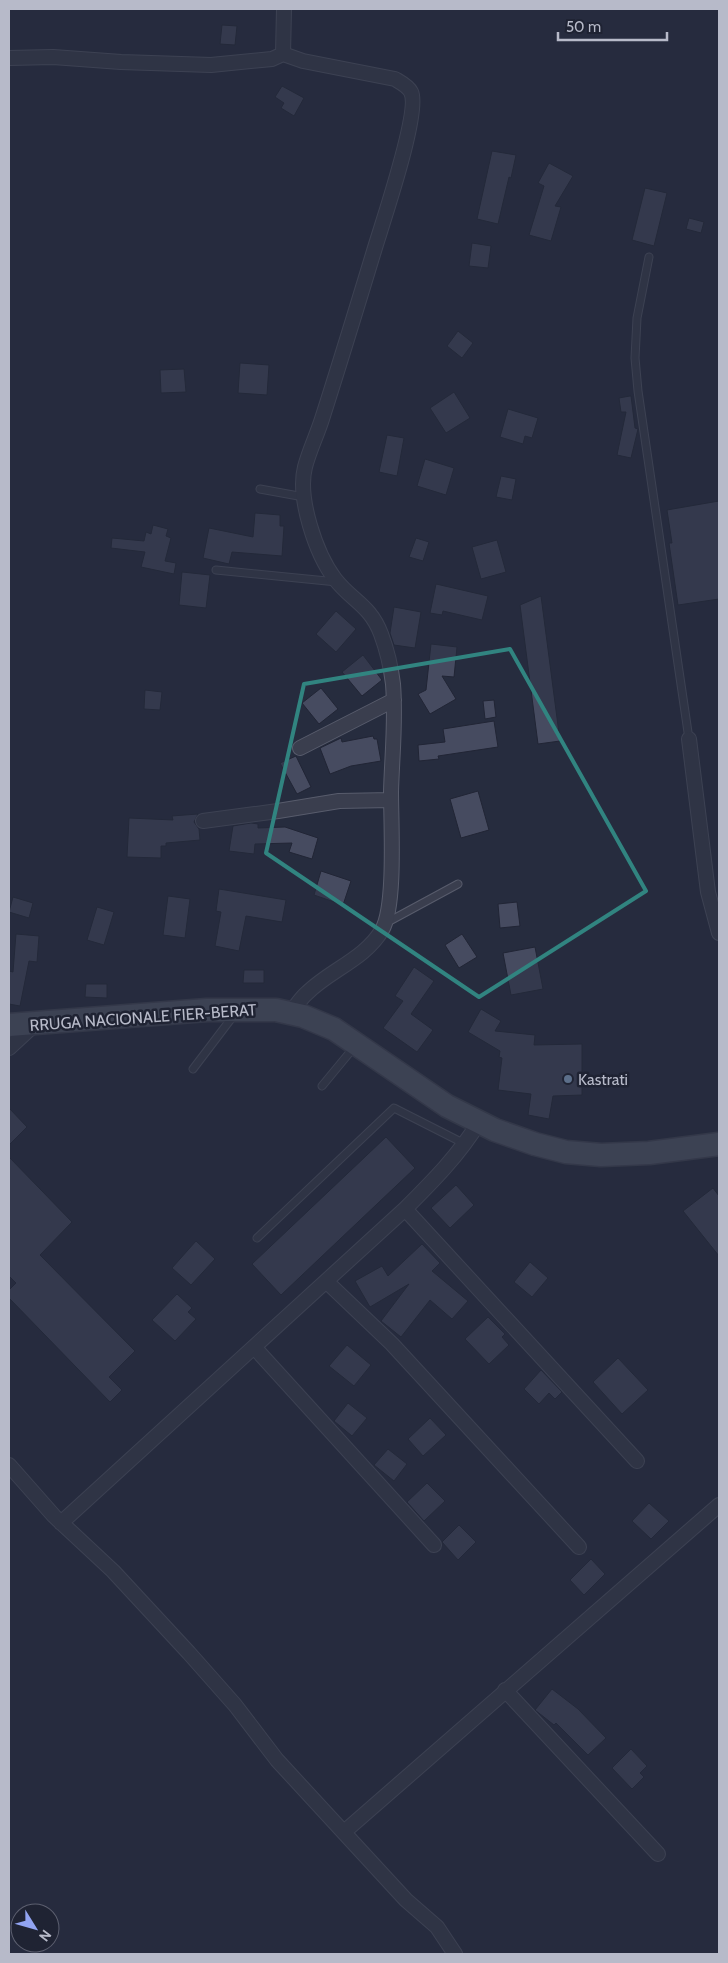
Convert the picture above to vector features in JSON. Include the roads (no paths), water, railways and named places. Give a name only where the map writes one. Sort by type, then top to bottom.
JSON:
[{"type":"main road","name":"RRUGA NACIONALE FIER-BERAT","points":[[9,1025],[238,1009],[291,1012],[325,1024],[439,1101],[479,1122],[535,1144],[566,1152],[584,1154],[649,1153],[719,1144]]},
{"type":"street","points":[[283,54],[284,9]]},
{"type":"street","points":[[9,58],[52,57],[121,62],[211,65],[272,59],[283,54],[395,79],[405,85],[411,92],[413,100],[386,217],[304,470],[303,489],[314,538],[324,562],[338,582],[366,608],[375,620],[388,656],[394,700],[395,739],[391,800],[390,890],[385,924],[374,941],[361,953],[306,993],[291,1012]]},
{"type":"street","points":[[300,748],[394,700]]},
{"type":"street","points":[[688,740],[708,892],[719,933]]},
{"type":"street","points":[[203,820],[339,801],[391,800]]},
{"type":"street","points":[[9,1048],[35,1024]]},
{"type":"street","points":[[61,1523],[405,1209],[466,1144],[479,1122]]},
{"type":"street","points":[[405,1209],[637,1461]]},
{"type":"street","points":[[327,1282],[392,1344],[579,1547]]},
{"type":"street","points":[[254,1347],[434,1545]]},
{"type":"street","points":[[9,1465],[61,1523],[113,1571],[189,1653],[240,1711],[277,1760],[406,1900],[437,1927],[455,1954]]},
{"type":"street","points":[[344,1832],[719,1505]]},
{"type":"street","points":[[505,1690],[658,1854]]},
{"type":"lane","points":[[649,257],[637,318],[635,358],[638,391],[688,740]]},
{"type":"lane","points":[[260,488],[304,497]]},
{"type":"lane","points":[[216,570],[338,582]]},
{"type":"lane","points":[[385,924],[458,884]]},
{"type":"lane","points":[[194,1069],[238,1009]]},
{"type":"lane","points":[[322,1086],[357,1044]]},
{"type":"lane","points":[[257,1238],[394,1108],[466,1144]]},
{"type":"place","name":"Kastrati","points":[[568,1079]]}]
